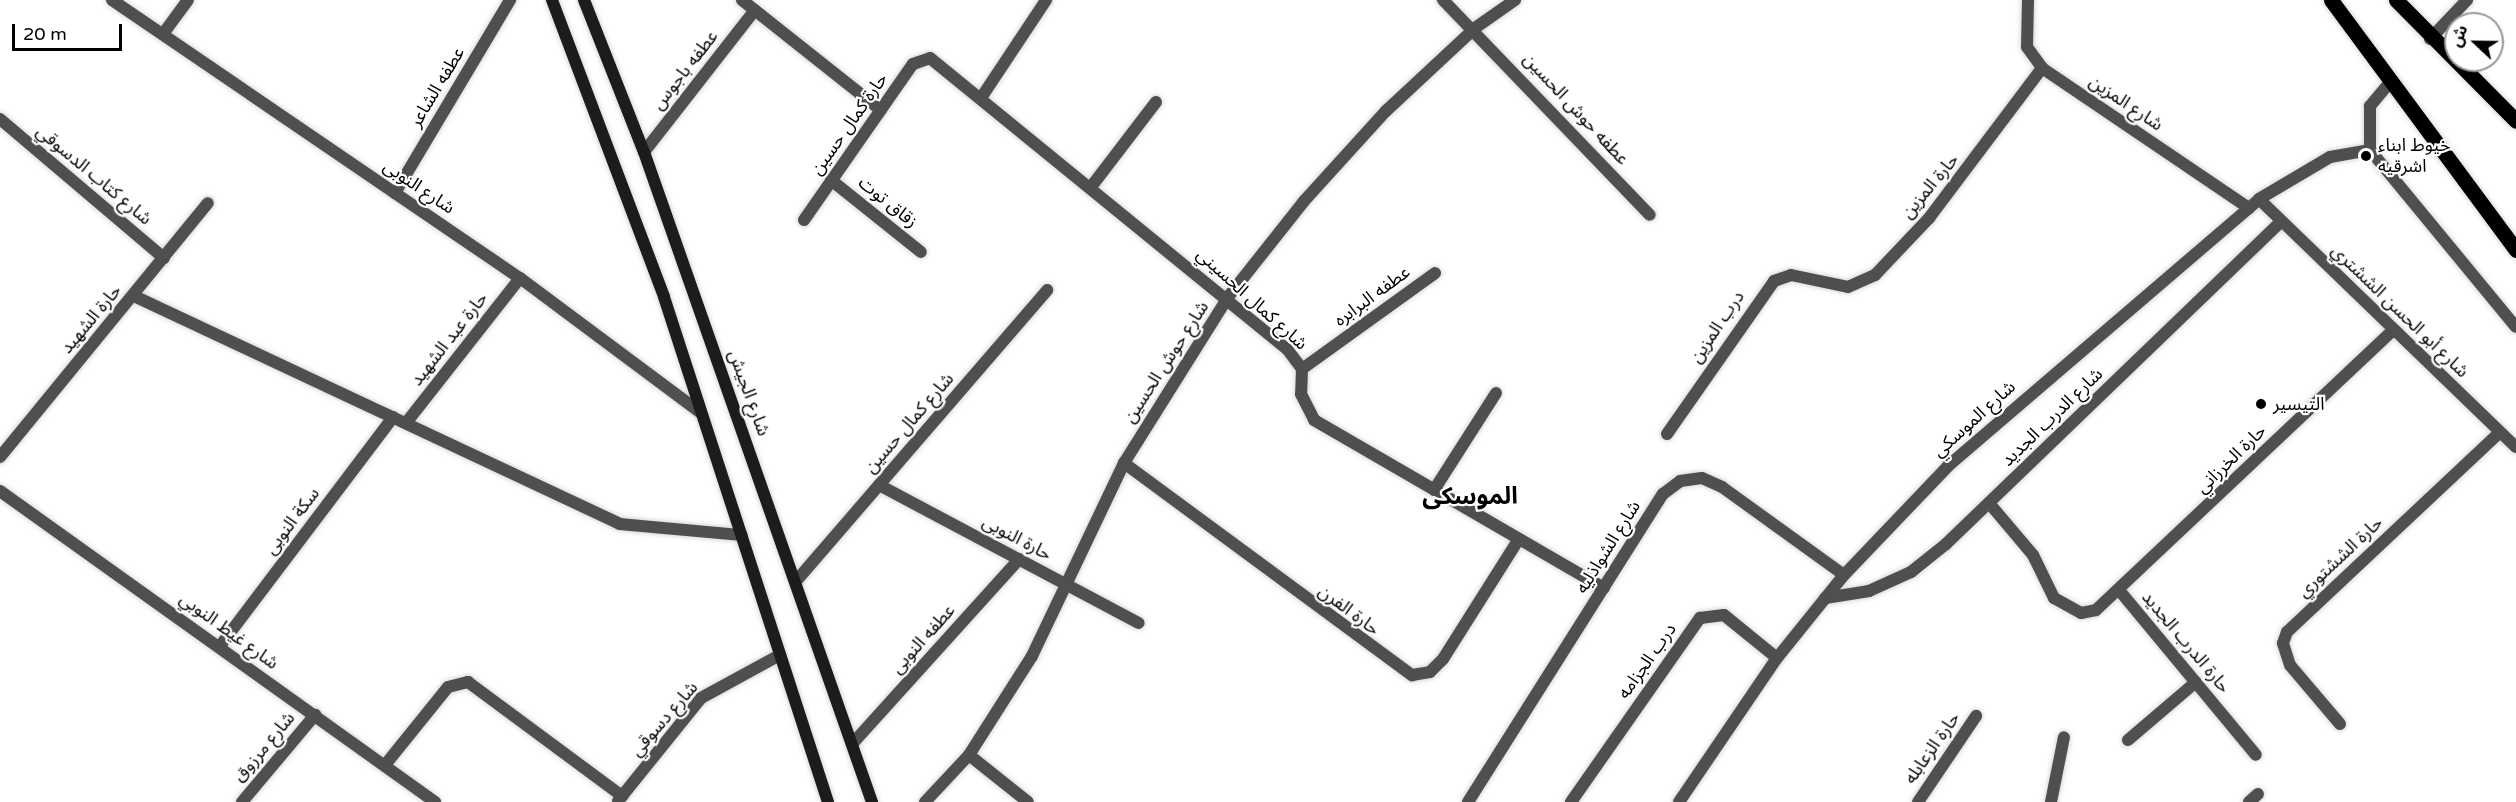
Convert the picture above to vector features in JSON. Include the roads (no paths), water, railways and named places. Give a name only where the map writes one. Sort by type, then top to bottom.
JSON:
[{"type":"main road","points":[[552,0],[624,183],[828,802]]},
{"type":"main road","name":"شارع الجيش","points":[[584,0],[644,152],[797,580],[872,802]]},
{"type":"main road","points":[[2331,0],[2516,250]]},
{"type":"main road","points":[[2396,0],[2430,39],[2516,121]]},
{"type":"street","name":"شارع النوبى","points":[[112,0],[520,278],[700,412]]},
{"type":"street","points":[[163,34],[188,0]]},
{"type":"street","name":"عطفه الشاعر","points":[[395,193],[510,0]]},
{"type":"street","points":[[742,0],[880,110]]},
{"type":"street","points":[[981,98],[1046,0]]},
{"type":"street","name":"عطفه حوش الحسين","points":[[1443,0],[1475,28],[1650,215]]},
{"type":"street","name":"شارع حوش الحسين","points":[[926,802],[969,755],[1032,656],[1064,583],[1124,463],[1228,297],[1356,144],[1475,28],[1515,0]]},
{"type":"street","name":"شارع المزين","points":[[2028,0],[2027,46],[2042,68],[2249,208]]},
{"type":"street","points":[[2430,39],[2467,0]]},
{"type":"street","name":"عطفه باجوس","points":[[644,152],[755,10]]},
{"type":"street","name":"شارع كمال الحسيني","points":[[930,58],[1228,297],[1287,349],[1302,369],[1301,394],[1314,420],[1604,588]]},
{"type":"street","name":"حارة كمال حسين","points":[[804,220],[913,64],[930,58]]},
{"type":"street","name":"حارة المزين","points":[[1818,284],[1848,286],[1875,275],[1929,218],[2042,68]]},
{"type":"street","points":[[2391,81],[2370,106],[2370,150],[2516,327]]},
{"type":"street","points":[[1091,187],[1155,102]]},
{"type":"street","name":"شارع كتاب الدسوقي","points":[[0,118],[164,258]]},
{"type":"street","name":"شارع الموسكي","points":[[1679,802],[1776,658],[1844,575],[1948,466],[2259,199],[2330,157],[2370,150]]},
{"type":"street","name":"زقاق توت","points":[[831,180],[921,252]]},
{"type":"street","name":"شارع أبو الحسن الششتري","points":[[2259,199],[2516,447]]},
{"type":"street","name":"حارة الشهيد","points":[[0,457],[134,296],[208,202]]},
{"type":"street","name":"شارع الدرب الجديد","points":[[1825,598],[1869,591],[1911,572],[1989,503],[2281,222]]},
{"type":"street","name":"عطفه البرابره","points":[[1302,369],[1435,273]]},
{"type":"street","name":"درب المزين","points":[[1666,434],[1774,281],[1791,275],[1818,284]]},
{"type":"street","name":"حارة عبد الشهيد","points":[[406,423],[520,278]]},
{"type":"street","name":"شارع كمال حسين","points":[[797,580],[1047,290]]},
{"type":"street","points":[[134,296],[620,524],[742,536]]},
{"type":"street","name":"حارة الخرزاني","points":[[2119,590],[2393,330]]},
{"type":"street","points":[[1434,490],[1496,393]]},
{"type":"street","name":"سكة النوبى","points":[[220,646],[393,417]]},
{"type":"street","name":"حارة الششتوري","points":[[2340,724],[2290,665],[2283,644],[2287,632],[2500,432]]},
{"type":"street","name":"حارة الفرن","points":[[1124,463],[1412,675],[1430,672],[1443,659],[1519,539]]},
{"type":"street","name":"شارع الشواذليه","points":[[1468,802],[1663,494],[1680,481],[1702,478],[1844,575]]},
{"type":"street","name":"حارة النوبى","points":[[879,485],[1139,623]]},
{"type":"street","name":"شارع غيط النوبي","points":[[0,491],[220,646],[435,802]]},
{"type":"street","name":"حارة الدرب الجديد","points":[[1989,503],[2033,555],[2054,598],[2066,608],[2096,610],[2119,590],[2256,755]]},
{"type":"street","name":"عطفه النوبى","points":[[853,743],[1019,559]]},
{"type":"street","name":"درب الجزامه","points":[[1571,802],[1700,618],[1724,615],[1776,658]]},
{"type":"street","name":"شارع دسوقي","points":[[620,799],[701,698],[780,655]]},
{"type":"street","points":[[385,765],[448,687],[468,682],[620,799]]},
{"type":"street","points":[[2128,740],[2196,682]]},
{"type":"street","name":"شارع مرزوق","points":[[242,802],[315,714]]},
{"type":"street","name":"حارة الزعابله","points":[[1918,802],[1977,716]]},
{"type":"street","points":[[2051,802],[2064,737]]},
{"type":"street","points":[[969,755],[1028,802]]},
{"type":"place","name":"خيوط ابناء اشرقيه","points":[[2366,156]]},
{"type":"place","name":"التيسير","points":[[2261,404]]},
{"type":"district","name":"الموسكى","points":[[1470,497]]}]
